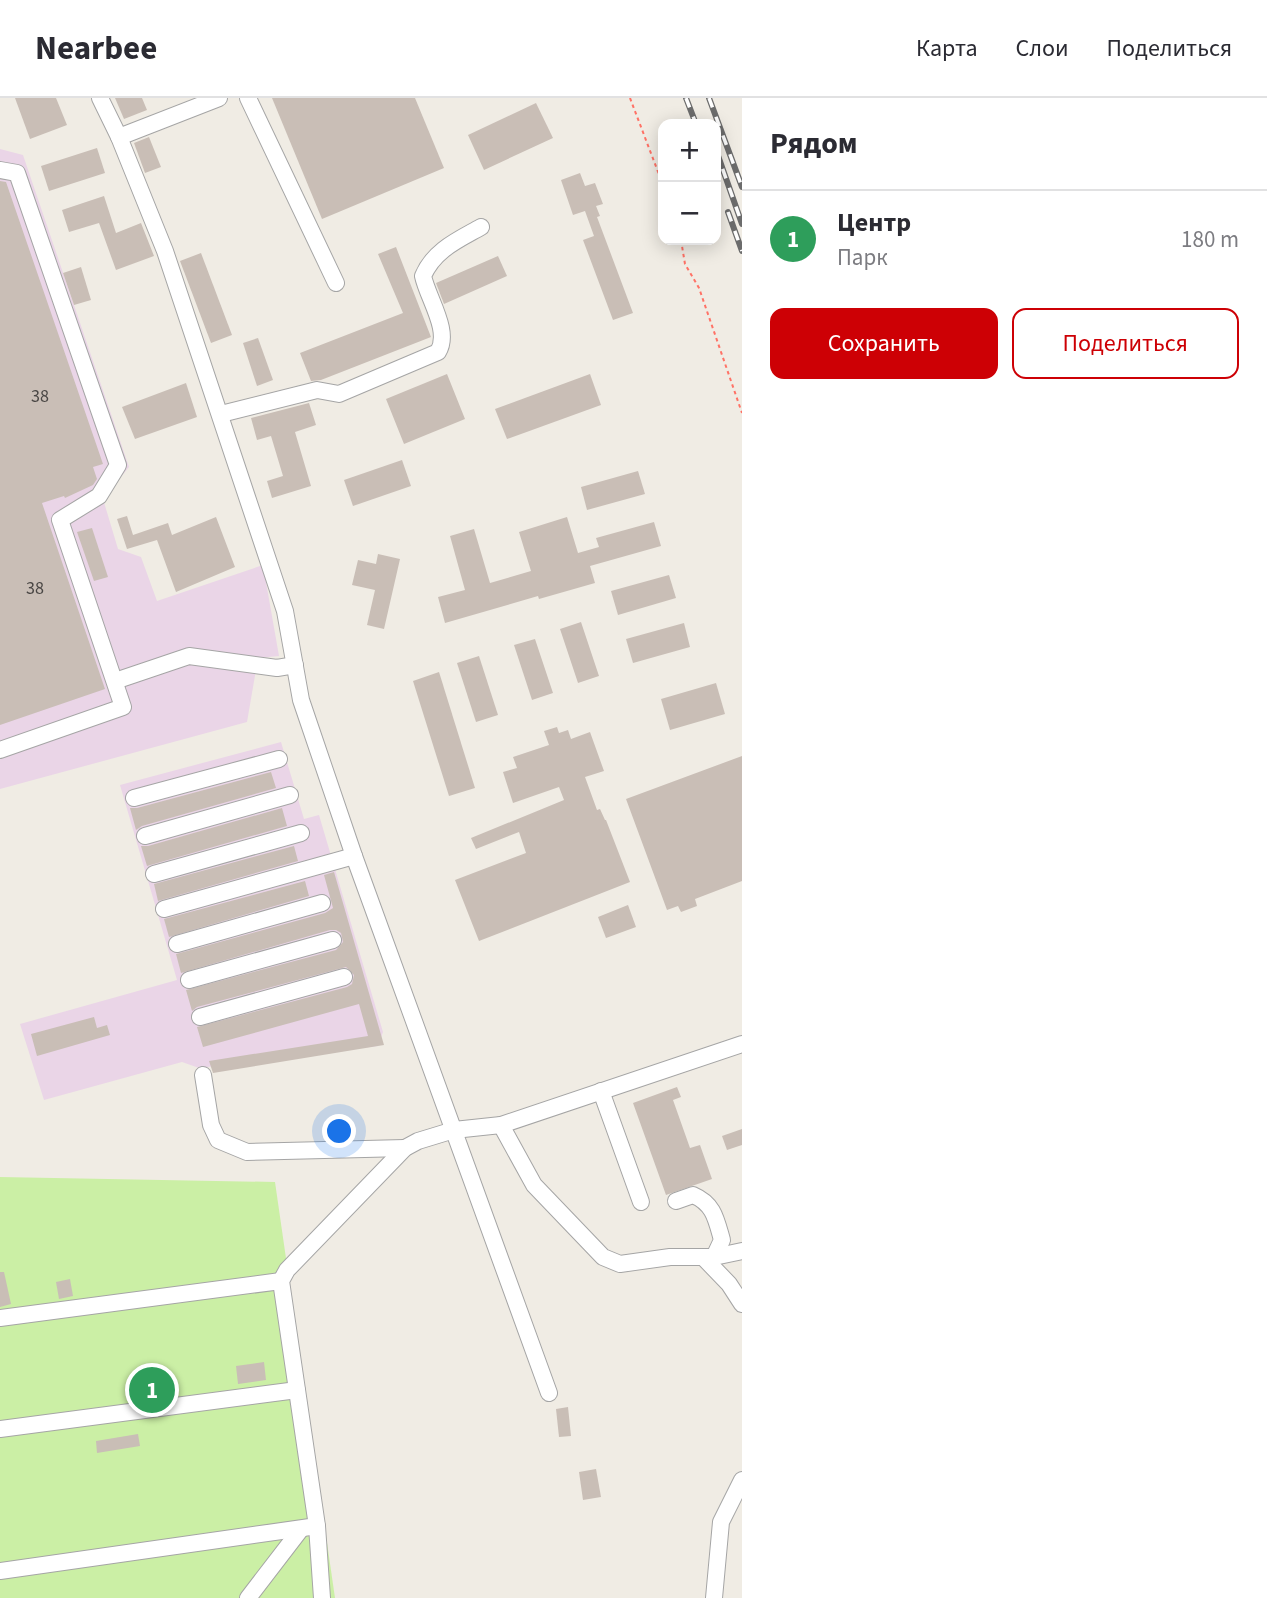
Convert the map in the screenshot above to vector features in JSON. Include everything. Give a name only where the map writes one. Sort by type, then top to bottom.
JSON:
[{"type":"street","points":[[100,98],[119,137],[165,251],[285,611],[302,700],[354,856],[549,1393]]},
{"type":"street","points":[[119,137],[219,98]]},
{"type":"street","points":[[248,98],[336,283]]},
{"type":"street","points":[[0,170],[17,173],[118,465],[99,496],[60,520],[123,707],[0,750]]},
{"type":"street","points":[[221,414],[317,390],[339,394],[438,352],[443,344],[443,332],[423,276],[441,249],[481,227]]},
{"type":"street","points":[[115,681],[189,656],[277,667],[295,665]]},
{"type":"street","points":[[134,798],[279,759]]},
{"type":"street","points":[[145,836],[290,795]]},
{"type":"street","points":[[154,874],[301,833]]},
{"type":"street","points":[[164,909],[354,856]]},
{"type":"street","points":[[177,944],[322,903]]},
{"type":"street","points":[[189,980],[333,940]]},
{"type":"street","points":[[201,1017],[344,977]]},
{"type":"street","points":[[322,1598],[309,1527],[297,1390],[281,1281],[287,1270],[405,1148],[418,1141],[454,1130],[501,1125],[742,1044]]},
{"type":"street","points":[[203,1075],[211,1125],[218,1140],[247,1152],[405,1148]]},
{"type":"street","points":[[601,1091],[641,1202]]},
{"type":"street","points":[[501,1125],[534,1185],[603,1257],[620,1264],[670,1257],[708,1257],[742,1251]]},
{"type":"street","points":[[677,1201],[693,1195],[706,1200],[716,1218],[722,1240],[708,1257]]},
{"type":"street","points":[[708,1257],[742,1304]]},
{"type":"street","points":[[0,1318],[281,1281]]},
{"type":"street","points":[[0,1429],[297,1390]]},
{"type":"street","points":[[714,1598],[721,1522],[742,1480]]},
{"type":"street","points":[[0,1571],[309,1527]]},
{"type":"street","points":[[248,1598],[309,1527]]},
{"type":"path","points":[[630,98],[662,182]]},
{"type":"path","points":[[682,245],[685,264],[699,288],[742,413]]},
{"type":"shaded area","points":[[0,149],[23,155],[129,467],[103,499],[118,549],[141,557],[157,601],[263,565],[279,656],[258,658],[247,722],[0,789]]},
{"type":"shaded area","points":[[281,742],[304,819],[319,815],[383,1032],[378,1046],[199,1068],[182,1062],[44,1100],[20,1024],[177,980],[120,785]]},
{"type":"green space","points":[[0,1177],[275,1182],[335,1598],[0,1598]]},
{"type":"building","points":[[15,98],[56,98],[67,125],[30,139]]},
{"type":"building","points":[[115,98],[142,98],[147,110],[124,119]]},
{"type":"building","points":[[272,98],[415,98],[444,168],[322,219]]},
{"type":"building","points":[[536,103],[553,138],[484,170],[468,135]]},
{"type":"building","points":[[149,137],[161,167],[145,173],[134,143]]},
{"type":"building","points":[[97,148],[105,173],[49,191],[41,166]]},
{"type":"building","points":[[580,173],[585,186],[595,183],[603,204],[596,206],[600,216],[597,217],[633,313],[613,320],[583,240],[594,236],[585,211],[573,215],[561,180]]},
{"type":"building","points":[[0,181],[6,182],[103,464],[93,467],[97,479],[93,485],[65,498],[64,496],[42,503],[105,689],[0,725]]},
{"type":"building","points":[[104,196],[116,233],[141,223],[154,256],[116,270],[99,223],[69,232],[62,210]]},
{"type":"building","points":[[396,247],[431,337],[321,380],[311,381],[300,353],[403,313],[378,254]]},
{"type":"building","points":[[201,253],[232,335],[211,343],[180,261]]},
{"type":"building","points":[[498,256],[507,276],[444,304],[436,283]]},
{"type":"building","points":[[81,267],[91,300],[74,305],[63,273]]},
{"type":"building","points":[[258,338],[273,380],[257,386],[243,343]]},
{"type":"building","points":[[447,374],[465,419],[404,444],[386,399]]},
{"type":"building","points":[[590,374],[601,405],[507,439],[495,409]]},
{"type":"building","points":[[186,383],[197,417],[135,439],[122,407]]},
{"type":"building","points":[[309,403],[316,425],[295,432],[311,486],[272,498],[267,481],[283,476],[271,436],[257,440],[251,418]]},
{"type":"building","points":[[402,460],[411,486],[353,506],[344,480]]},
{"type":"building","points":[[638,471],[645,494],[587,510],[581,487]]},
{"type":"building","points":[[127,516],[133,535],[168,523],[172,535],[216,517],[235,567],[176,592],[157,540],[127,549],[117,519]]},
{"type":"building","points":[[567,517],[578,553],[599,547],[596,538],[654,522],[661,546],[590,566],[595,583],[539,599],[538,596],[445,623],[438,597],[465,590],[450,536],[474,529],[490,583],[531,571],[519,532]]},
{"type":"building","points":[[92,528],[108,577],[94,581],[77,532]]},
{"type":"building","points":[[378,554],[400,559],[384,629],[367,625],[375,590],[352,585],[358,560],[376,564]]},
{"type":"building","points":[[669,575],[676,598],[618,615],[611,591]]},
{"type":"building","points":[[581,622],[599,676],[578,683],[560,629]]},
{"type":"building","points":[[684,623],[690,647],[633,663],[626,639]]},
{"type":"building","points":[[535,639],[553,693],[532,700],[514,645]]},
{"type":"building","points":[[479,656],[498,715],[476,722],[457,663]]},
{"type":"building","points":[[439,672],[475,788],[449,796],[413,681]]},
{"type":"building","points":[[716,683],[725,714],[670,730],[661,699]]},
{"type":"building","points":[[557,727],[559,733],[568,730],[571,739],[590,732],[604,771],[585,777],[597,810],[600,809],[606,820],[630,882],[479,941],[455,880],[526,853],[519,832],[476,849],[471,838],[564,800],[559,787],[513,803],[503,772],[517,768],[513,757],[549,745],[544,731]]},
{"type":"building","points":[[742,756],[742,881],[695,899],[697,906],[681,912],[678,906],[667,910],[626,799]]},
{"type":"building","points":[[271,772],[276,788],[142,826],[136,830],[130,808]]},
{"type":"building","points":[[282,808],[287,826],[147,866],[141,846]]},
{"type":"building","points":[[294,846],[298,861],[158,901],[154,884]]},
{"type":"building","points":[[334,872],[384,1045],[213,1073],[209,1061],[368,1036],[359,1004],[203,1047],[197,1027],[347,987],[352,984],[354,975],[346,967],[197,1007],[192,1011],[186,990],[336,950],[343,942],[341,933],[336,930],[181,973],[176,954],[325,913],[333,908],[324,875]]},
{"type":"building","points":[[305,881],[309,896],[169,937],[164,919]]},
{"type":"building","points":[[628,905],[636,927],[606,938],[598,917]]},
{"type":"building","points":[[94,1017],[97,1028],[107,1025],[110,1035],[37,1056],[31,1034]]},
{"type":"building","points":[[677,1087],[681,1097],[673,1100],[690,1148],[700,1145],[712,1179],[666,1195],[633,1103]]},
{"type":"building","points":[[742,1129],[742,1145],[727,1150],[722,1136]]},
{"type":"building","points":[[0,1272],[4,1272],[11,1304],[0,1307]]},
{"type":"building","points":[[70,1279],[73,1296],[59,1299],[56,1282]]},
{"type":"building","points":[[264,1362],[266,1380],[238,1384],[236,1366]]},
{"type":"building","points":[[568,1407],[571,1436],[559,1437],[556,1409]]},
{"type":"building","points":[[138,1434],[140,1446],[97,1453],[96,1441]]},
{"type":"building","points":[[596,1469],[601,1497],[583,1500],[579,1472]]},
{"type":"railway","points":[[686,98],[694,119]]},
{"type":"railway","points":[[709,98],[742,187]]},
{"type":"railway","points":[[721,164],[742,224]]},
{"type":"railway","points":[[728,212],[742,251]]},
{"type":"place","name":"Центр","points":[[152,1390]]}]
